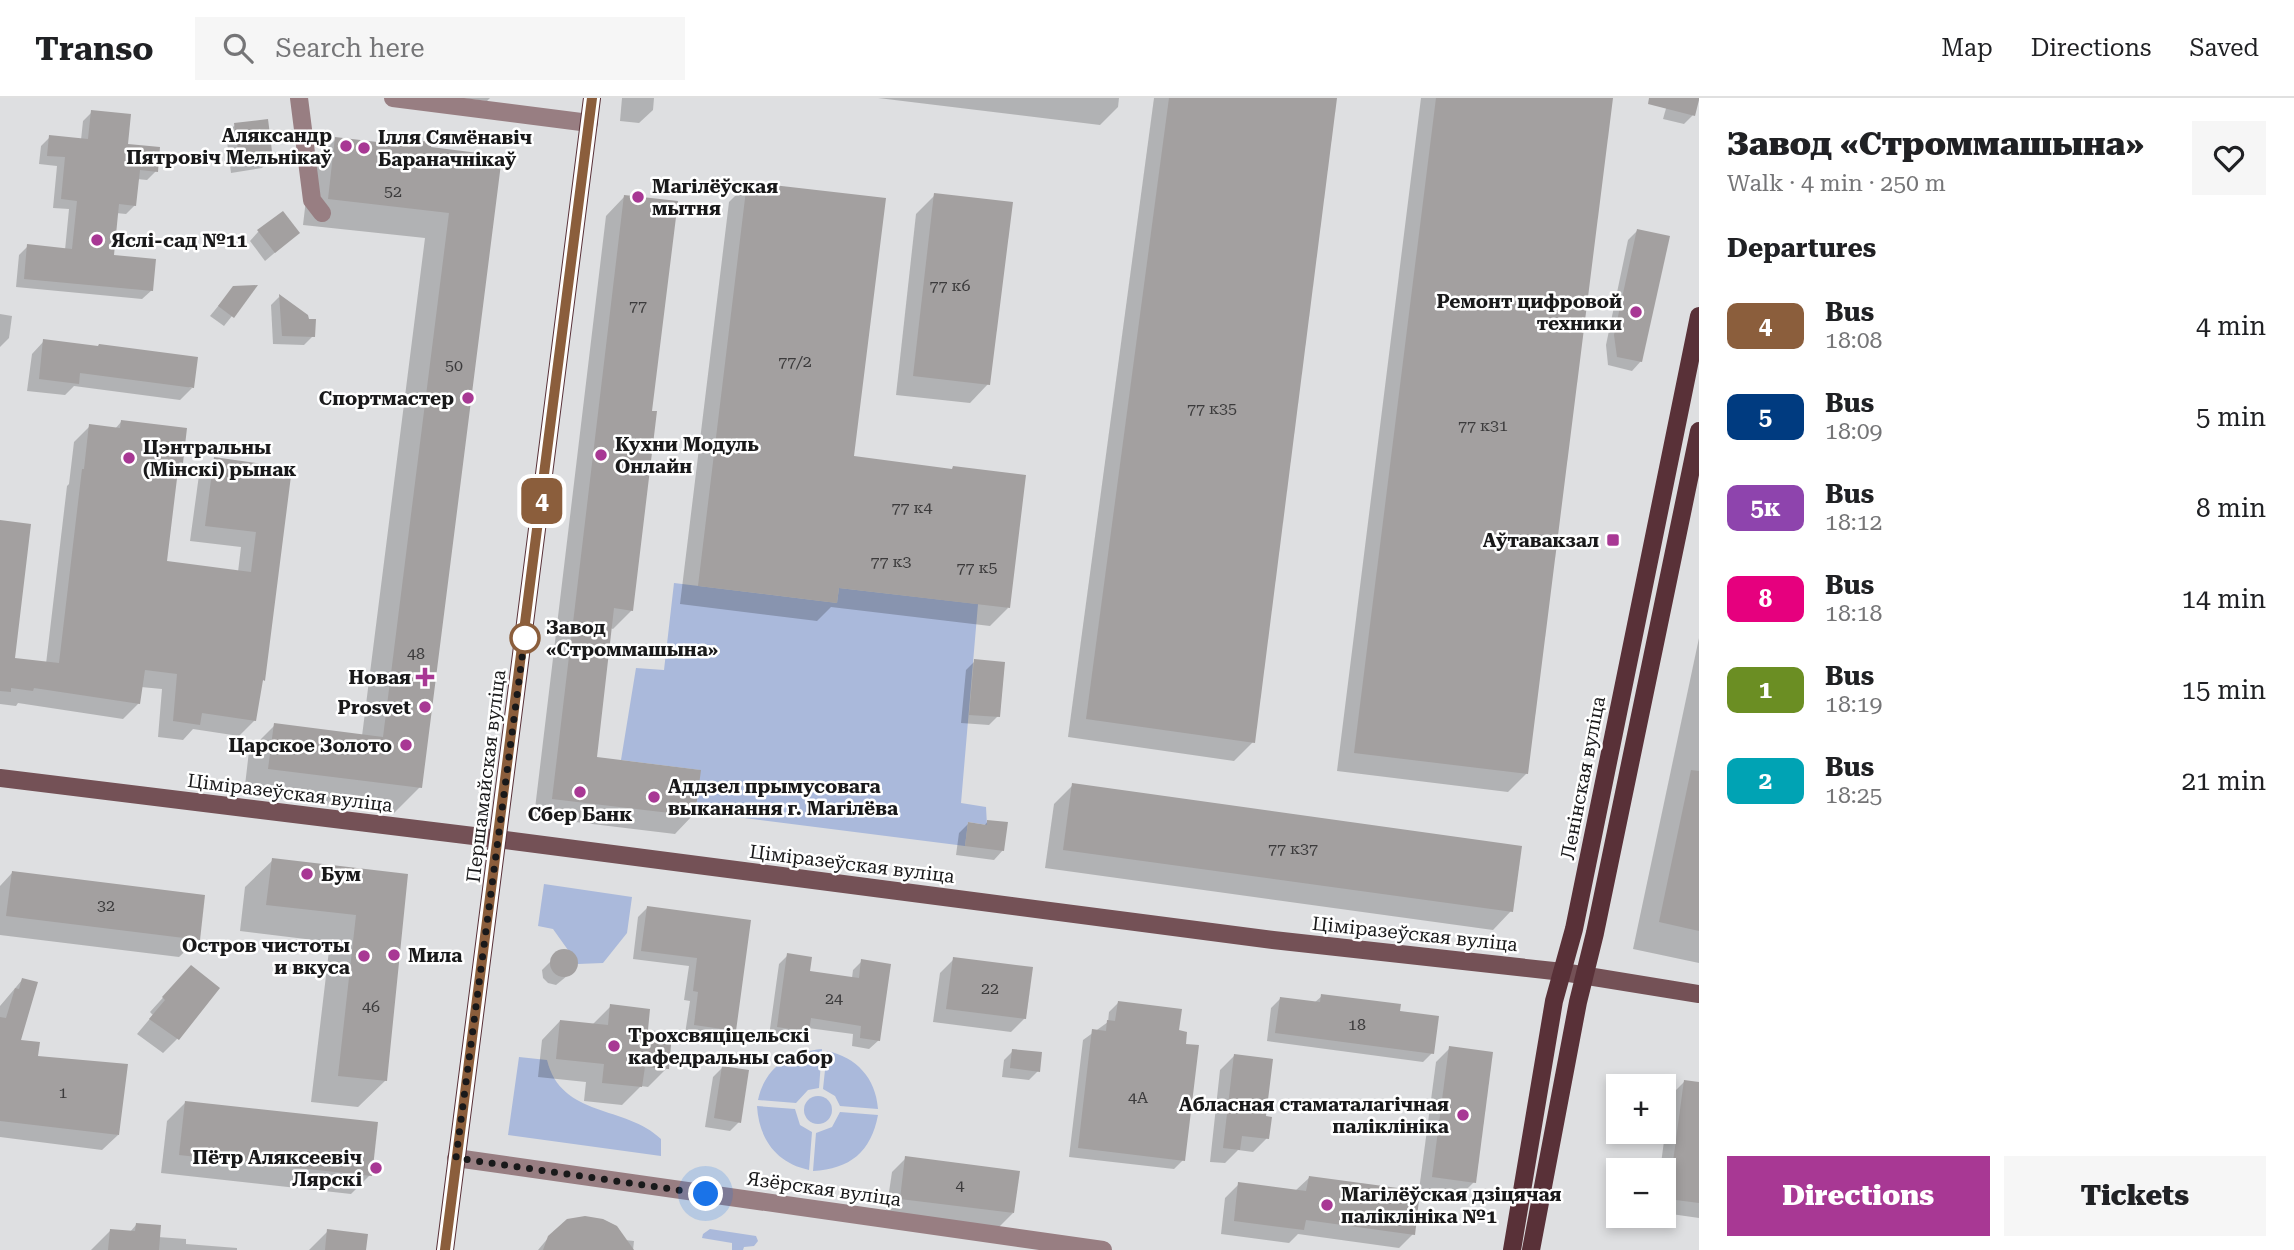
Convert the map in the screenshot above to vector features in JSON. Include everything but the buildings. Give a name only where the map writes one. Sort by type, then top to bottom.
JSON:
[{"type":"main road","name":"Першамайская вуліца","points":[[445,1250],[592,98]]},
{"type":"main road","name":"Ленінская вуліца","points":[[1512,1250],[1554,1001],[1574,929],[1699,316]]},
{"type":"main road","points":[[1531,1250],[1583,976],[1595,933],[1699,431]]},
{"type":"main road","name":"Ціміразеўская вуліца","points":[[0,778],[498,839],[1273,940],[1563,972],[1699,994]]},
{"type":"street","points":[[299,98],[312,200],[321,214]]},
{"type":"street","points":[[393,98],[589,123]]},
{"type":"street","name":"Язёрская вуліца","points":[[456,1158],[1103,1250]]},
{"type":"shaded area","points":[[674,583],[837,603],[839,588],[978,604],[961,803],[986,807],[987,825],[968,822],[965,846],[696,812],[700,770],[621,760],[636,668],[664,670]]},
{"type":"shaded area","points":[[544,884],[632,897],[627,933],[603,963],[578,964],[553,929],[538,926]]},
{"type":"shaded area","points":[[822,1049],[819,1088],[808,1090],[796,1103],[758,1100],[766,1079],[781,1063],[799,1054]]},
{"type":"shaded area","points":[[827,1051],[847,1058],[863,1071],[873,1088],[878,1109],[840,1106],[835,1096],[823,1089]]},
{"type":"shaded area","points":[[519,1057],[547,1060],[554,1079],[580,1102],[647,1128],[661,1139],[661,1156],[508,1135]]},
{"type":"shaded area","points":[[818,1096],[828,1100],[832,1110],[828,1120],[818,1124],[808,1120],[804,1110],[808,1100]]},
{"type":"shaded area","points":[[757,1106],[795,1109],[800,1125],[812,1132],[809,1170],[787,1162],[771,1148],[761,1129]]},
{"type":"shaded area","points":[[840,1112],[878,1115],[870,1139],[857,1156],[848,1162],[838,1167],[813,1171],[816,1133],[832,1127]]},
{"type":"shaded area","points":[[710,1229],[756,1236],[758,1241],[754,1246],[744,1247],[743,1250],[732,1250],[732,1243],[702,1238]]},
{"type":"bus line","name":"4","points":[[445,1250],[592,98]]},
{"type":"place","name":"Аляксандр Пятровіч Мельнікаў","points":[[346,146]]},
{"type":"place","name":"Ілля Сямёнавіч Бараначнікаў","points":[[364,148]]},
{"type":"place","name":"Магілёўская мытня","points":[[638,197]]},
{"type":"place","name":"Яслі-сад №11","points":[[97,240]]},
{"type":"place","name":"Ремонт цифровой техники","points":[[1636,312]]},
{"type":"place","name":"Спортмастер","points":[[468,398]]},
{"type":"place","name":"Кухни Модуль Онлайн","points":[[601,455]]},
{"type":"place","name":"Цэнтральны (Мінскі) рынак","points":[[129,458]]},
{"type":"place","name":"Аўтавакзал","points":[[1613,540]]},
{"type":"place","name":"Завод «Строммашына»","points":[[525,638]]},
{"type":"place","name":"Новая","points":[[425,677]]},
{"type":"place","name":"Prosvet","points":[[425,707]]},
{"type":"place","name":"Царское Золото","points":[[406,745]]},
{"type":"place","name":"Сбер Банк","points":[[580,792]]},
{"type":"place","name":"Аддзел прымусовага выканання г. Магілёва","points":[[654,797]]},
{"type":"place","name":"Бум","points":[[307,874]]},
{"type":"place","name":"Мила","points":[[394,955]]},
{"type":"place","name":"Остров чистоты и вкуса","points":[[364,956]]},
{"type":"place","name":"Трохсвяціцельскі кафедральны сабор","points":[[614,1046]]},
{"type":"place","name":"Абласная стаматалагічная паліклініка","points":[[1463,1115]]},
{"type":"place","name":"Пётр Аляксеевіч Лярскі","points":[[376,1168]]},
{"type":"place","name":"Магілёўская дзіцячая паліклініка №1","points":[[1327,1205]]},
{"type":"route","points":[[525,638],[525,635],[456,1158],[706,1194]]}]
